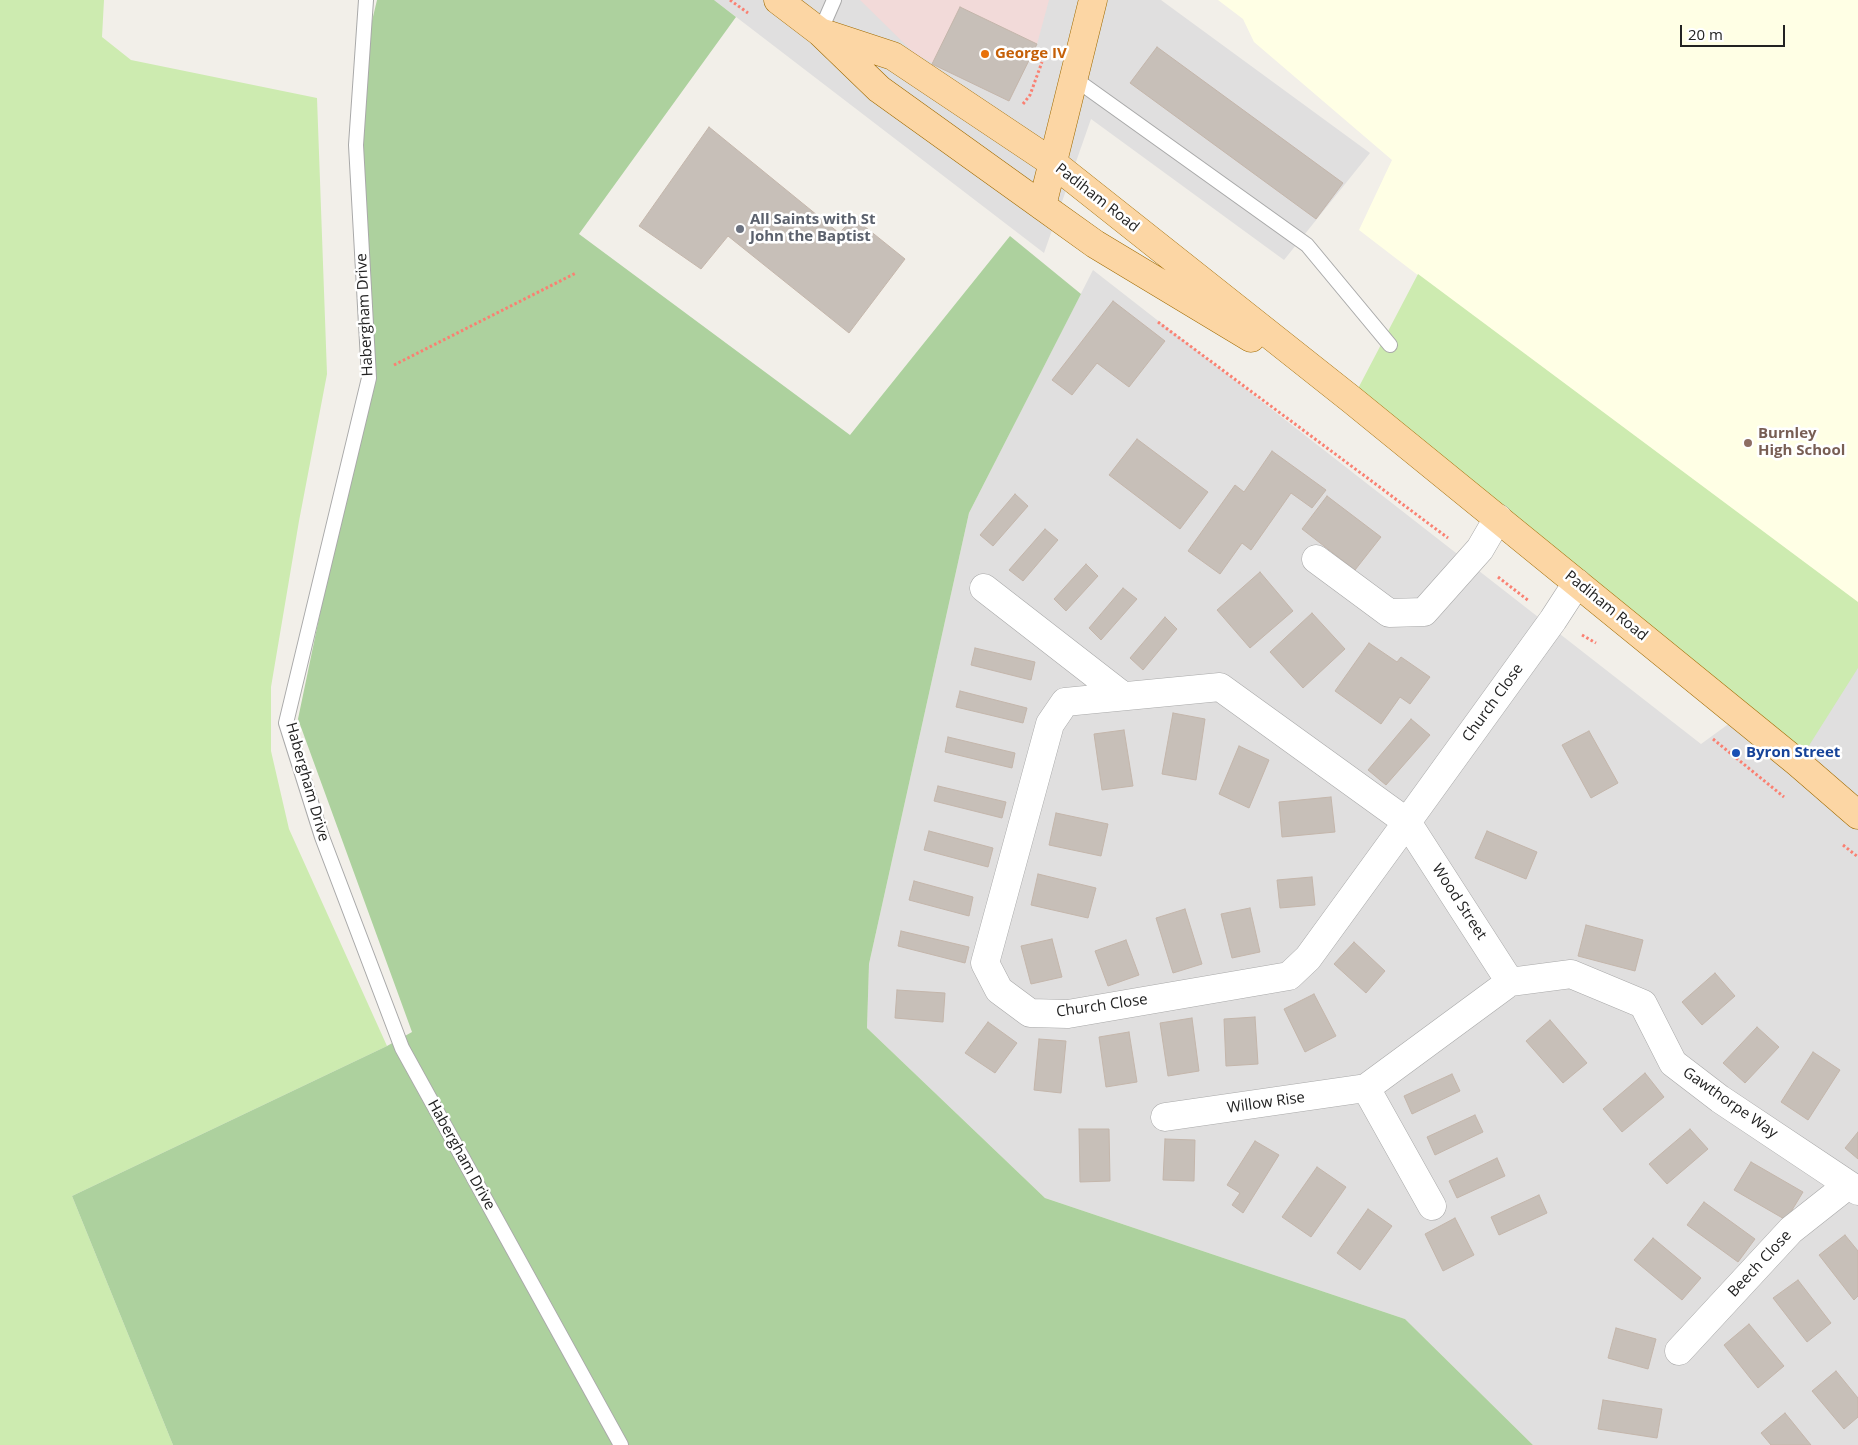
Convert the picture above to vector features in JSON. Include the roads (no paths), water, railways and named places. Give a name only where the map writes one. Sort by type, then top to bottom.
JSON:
[{"type":"main road","name":"Padiham Road","points":[[778,0],[820,32],[879,89],[1096,244],[1352,400]]},
{"type":"main road","points":[[1042,206],[1075,79],[1093,0]]},
{"type":"main road","name":"Padiham Road","points":[[820,32],[893,56],[1053,163],[1498,518],[1858,815]]},
{"type":"street","points":[[1316,559],[1389,613],[1424,612],[1480,549],[1498,518]]},
{"type":"street","name":"Church Close","points":[[1407,822],[1220,687],[1065,702],[1050,724],[985,963],[1000,990],[1030,1013],[1068,1014],[1289,976],[1308,958],[1407,822],[1553,620],[1578,583]]},
{"type":"street","points":[[984,588],[1122,696]]},
{"type":"street","name":"Wood Street","points":[[1407,822],[1510,982]]},
{"type":"street","name":"Gawthorpe Way","points":[[1510,982],[1570,974],[1643,1004],[1673,1063],[1720,1099],[1853,1188]]},
{"type":"street","name":"Willow Rise","points":[[1165,1117],[1366,1088],[1510,982]]},
{"type":"street","points":[[1366,1088],[1432,1206]]},
{"type":"street","name":"Beech Close","points":[[1679,1351],[1791,1230],[1853,1188]]},
{"type":"lane","name":"Habergham Drive","points":[[366,0],[356,145],[369,378],[286,723],[322,837],[402,1048],[621,1445]]},
{"type":"lane","points":[[820,32],[834,0]]},
{"type":"lane","points":[[1075,79],[1307,245],[1390,345]]},
{"type":"place","name":"George IV","points":[[985,54]]},
{"type":"place","name":"All Saints with St John the Baptist","points":[[740,229]]},
{"type":"place","name":"Burnley High School","points":[[1748,443]]},
{"type":"place","name":"Byron Street","points":[[1736,753]]}]
